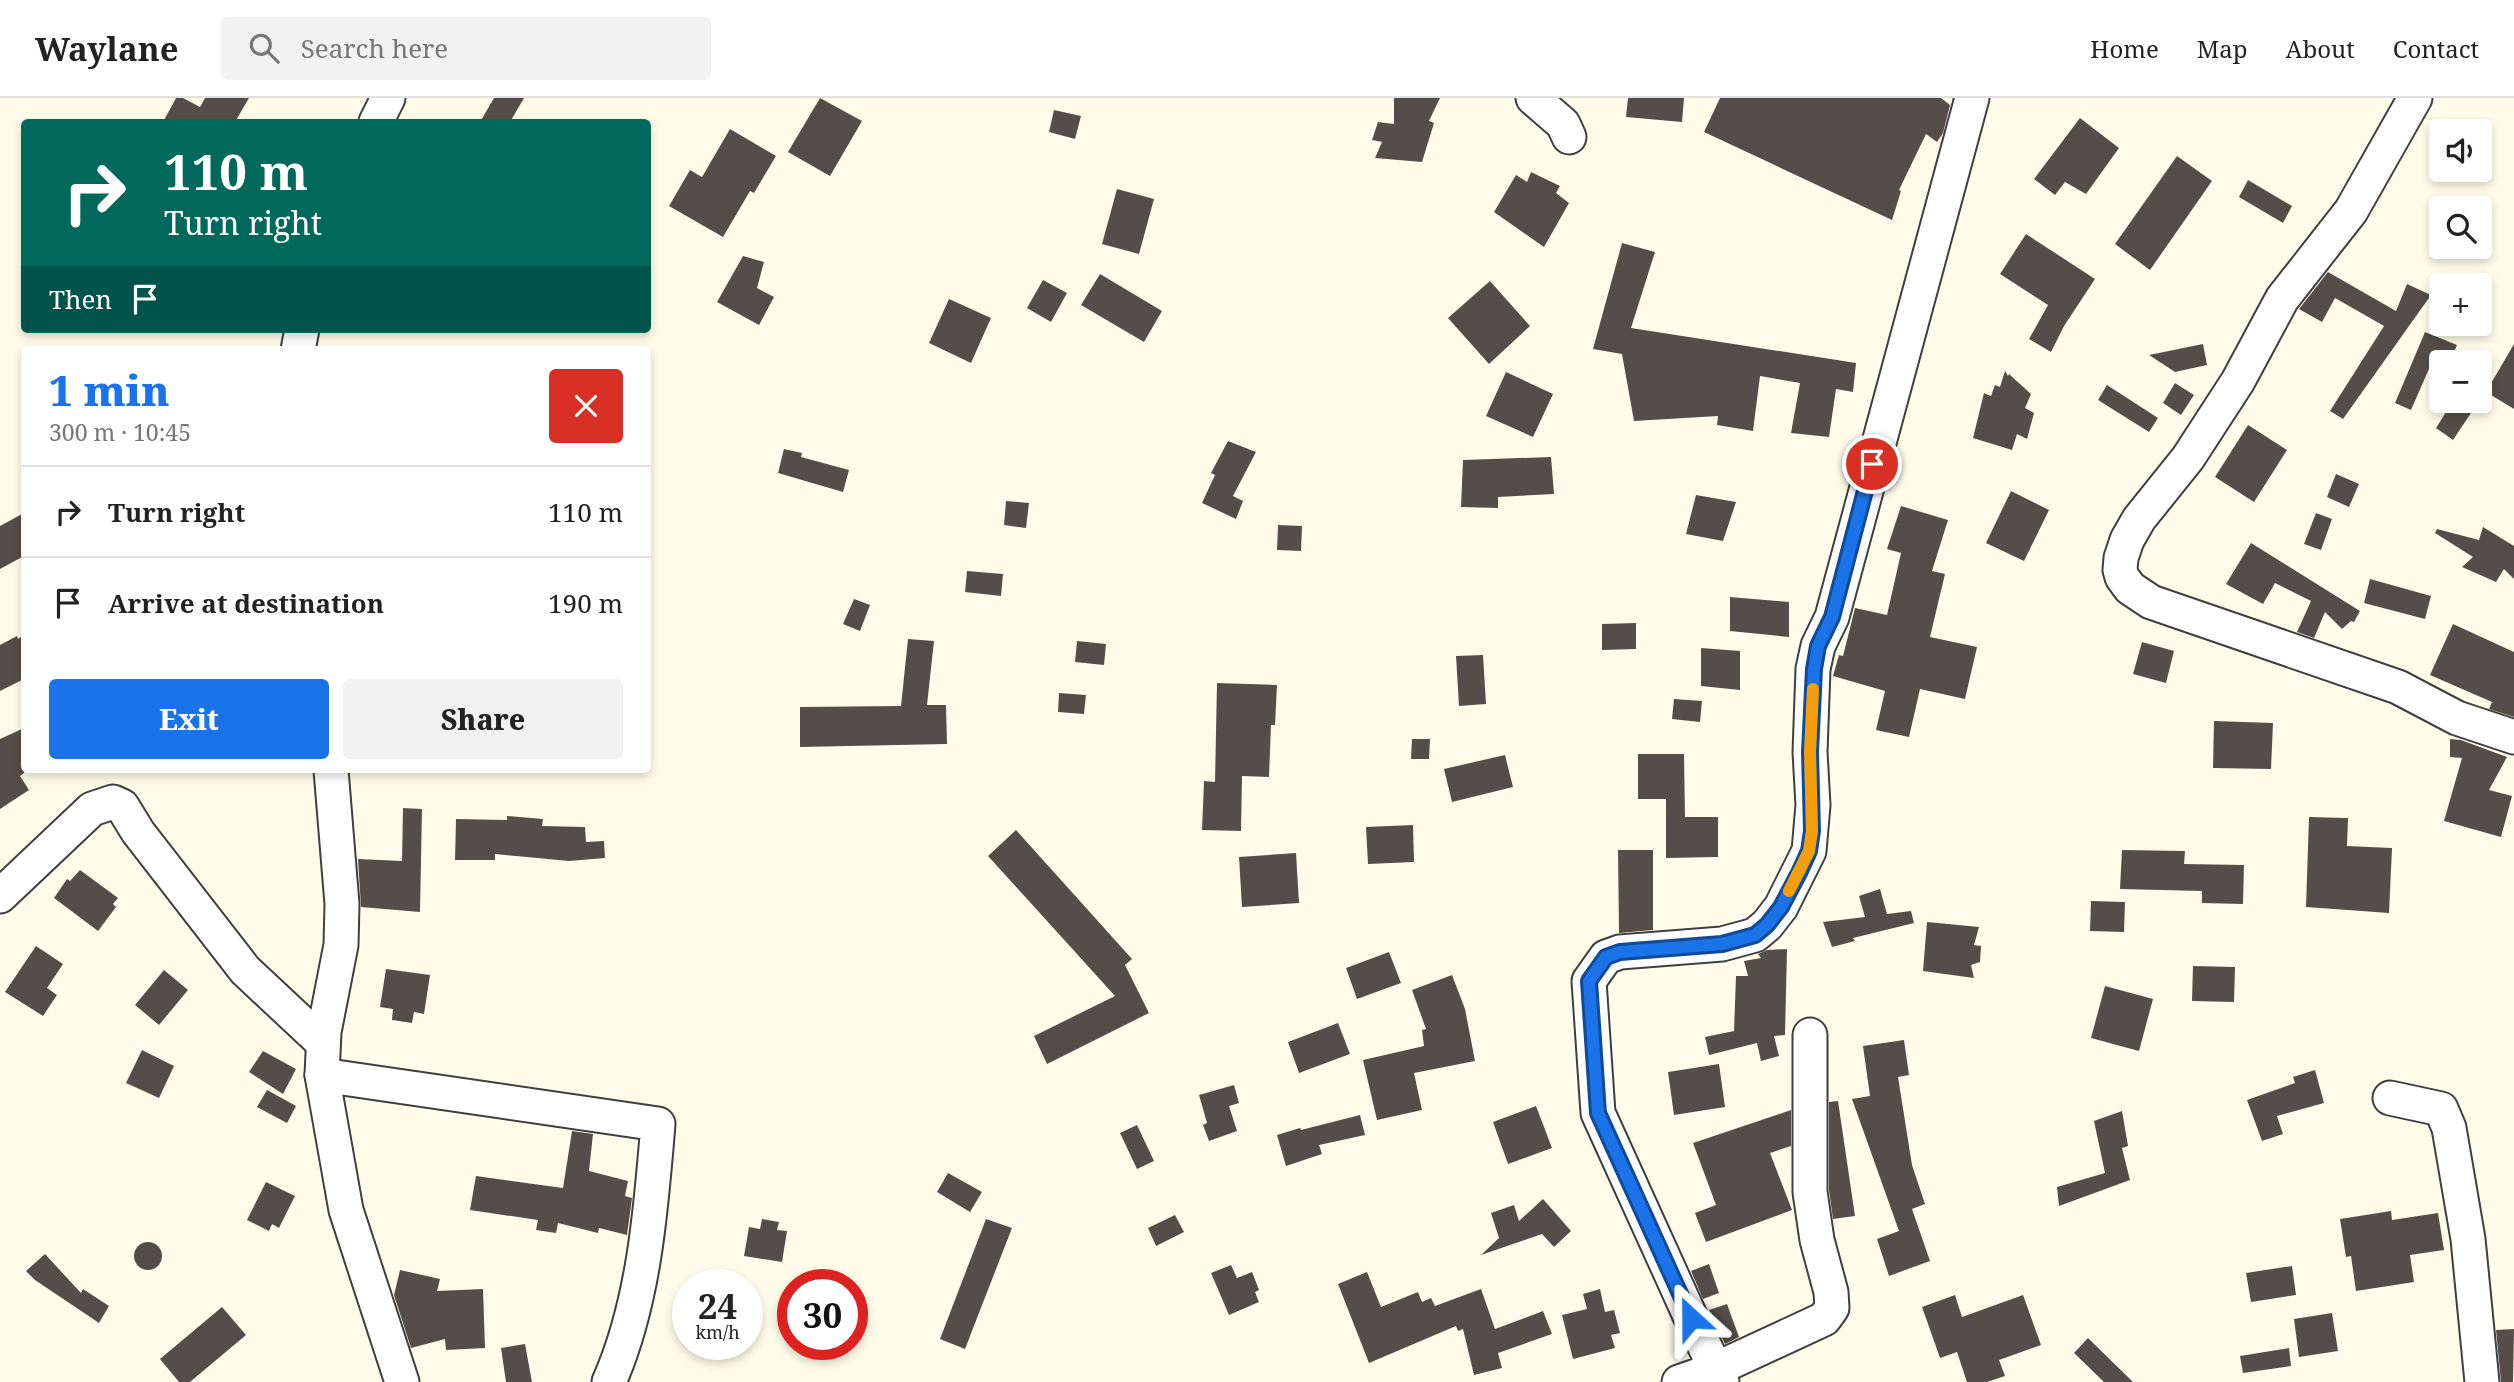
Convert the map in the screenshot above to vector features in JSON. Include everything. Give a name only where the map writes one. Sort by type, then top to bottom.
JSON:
[{"type":"street","points":[[378,119],[388,98]]},
{"type":"street","points":[[1533,98],[1563,124],[1569,137]]},
{"type":"street","points":[[1719,1376],[1598,1113],[1589,981],[1606,957],[1620,952],[1722,944],[1755,935],[1781,907],[1809,851],[1812,831],[1812,694],[1818,646],[1832,617],[1972,98]]},
{"type":"street","points":[[2415,98],[2351,211],[2282,299],[2238,381],[2188,458],[2139,519],[2122,550],[2120,570],[2130,588],[2151,602],[2398,687],[2457,718],[2514,737]]},
{"type":"street","points":[[331,773],[342,904],[341,945],[323,1043],[322,1075],[346,1209],[402,1382]]},
{"type":"street","points":[[0,896],[92,808],[113,802],[122,806],[138,832],[245,970],[323,1043]]},
{"type":"street","points":[[1679,1382],[1719,1376],[1824,1319],[1832,1308],[1810,1192],[1810,1035]]},
{"type":"street","points":[[322,1075],[658,1124],[649,1228],[623,1351],[609,1382]]},
{"type":"street","points":[[2390,1098],[2441,1109],[2449,1128],[2469,1239],[2482,1382]]},
{"type":"building","points":[[176,98],[183,98],[200,107],[205,98],[249,98],[237,119],[165,119]]},
{"type":"building","points":[[494,98],[524,98],[512,119],[482,119]]},
{"type":"building","points":[[820,98],[862,121],[830,176],[788,152]]},
{"type":"building","points":[[1394,98],[1440,98],[1429,121],[1434,123],[1422,162],[1375,158],[1382,142],[1372,140],[1378,122],[1394,124]]},
{"type":"building","points":[[1628,98],[1684,98],[1682,122],[1626,117]]},
{"type":"building","points":[[1720,98],[1941,98],[1950,105],[1943,133],[1937,142],[1926,134],[1899,190],[1901,191],[1892,220],[1704,132]]},
{"type":"building","points":[[1054,110],[1081,116],[1075,139],[1049,132]]},
{"type":"building","points":[[2080,118],[2119,148],[2086,194],[2065,182],[2055,195],[2034,179]]},
{"type":"building","points":[[730,129],[776,156],[754,193],[750,191],[723,237],[669,206],[690,170],[702,177]]},
{"type":"building","points":[[2177,156],[2212,181],[2150,270],[2115,244]]},
{"type":"building","points":[[1531,172],[1560,186],[1556,193],[1569,203],[1544,247],[1494,212],[1516,175],[1527,182]]},
{"type":"building","points":[[2248,180],[2292,206],[2283,223],[2239,197]]},
{"type":"building","points":[[1117,189],[1154,199],[1139,254],[1102,244]]},
{"type":"building","points":[[2026,234],[2095,279],[2064,326],[2051,352],[2029,339],[2048,305],[2000,274]]},
{"type":"building","points":[[1622,243],[1655,252],[1631,328],[1856,363],[1853,392],[1836,389],[1829,437],[1791,433],[1800,383],[1760,376],[1753,431],[1717,425],[1718,416],[1634,421],[1622,354],[1593,349]]},
{"type":"building","points":[[743,256],[764,262],[757,288],[774,297],[759,325],[717,302]]},
{"type":"building","points":[[2328,272],[2396,311],[2407,284],[2429,294],[2429,298],[2343,419],[2330,411],[2384,326],[2335,298],[2322,322],[2299,309]]},
{"type":"building","points":[[1100,274],[1162,311],[1144,342],[1081,305]]},
{"type":"building","points":[[1043,280],[1067,293],[1051,322],[1027,308]]},
{"type":"building","points":[[1490,281],[1530,326],[1489,364],[1448,318]]},
{"type":"building","points":[[949,299],[991,318],[971,363],[929,343]]},
{"type":"building","points":[[2425,332],[2429,336],[2457,345],[2455,350],[2429,350],[2429,369],[2411,410],[2395,403]]},
{"type":"building","points":[[2203,344],[2207,365],[2175,372],[2149,355]]},
{"type":"building","points":[[2514,344],[2514,409],[2492,396],[2492,382]]},
{"type":"building","points":[[2005,371],[2031,394],[2025,408],[2034,413],[2027,439],[2017,434],[2012,450],[1973,438],[1984,393],[1991,396],[1995,385],[2000,387]]},
{"type":"building","points":[[1506,372],[1553,394],[1533,437],[1486,416]]},
{"type":"building","points":[[2175,383],[2194,395],[2181,415],[2163,403]]},
{"type":"building","points":[[2107,385],[2158,418],[2149,432],[2098,400]]},
{"type":"building","points":[[2445,413],[2471,413],[2453,440],[2436,428]]},
{"type":"building","points":[[2248,425],[2287,450],[2254,502],[2215,477]]},
{"type":"building","points":[[1228,441],[1256,452],[1233,496],[1243,501],[1236,519],[1202,503],[1215,475],[1211,473]]},
{"type":"building","points":[[784,449],[802,453],[801,457],[849,470],[843,492],[778,473]]},
{"type":"building","points":[[1551,457],[1554,494],[1498,497],[1498,508],[1461,507],[1463,460]]},
{"type":"building","points":[[2336,474],[2359,484],[2349,507],[2327,497]]},
{"type":"building","points":[[2011,491],[2049,510],[2024,561],[1986,543]]},
{"type":"building","points":[[1696,495],[1736,502],[1723,541],[1686,534]]},
{"type":"building","points":[[1006,501],[1029,503],[1026,528],[1004,525]]},
{"type":"building","points":[[1901,506],[1948,520],[1932,571],[1945,574],[1930,637],[1977,647],[1965,699],[1920,689],[1909,737],[1876,730],[1885,691],[1833,676],[1839,655],[1843,656],[1855,608],[1887,615],[1901,553],[1887,549]]},
{"type":"building","points":[[2316,513],[2332,519],[2321,550],[2304,544]]},
{"type":"building","points":[[21,515],[21,558],[0,569],[0,526]]},
{"type":"building","points":[[1278,525],[1302,526],[1301,551],[1277,550]]},
{"type":"building","points":[[2483,527],[2514,546],[2514,579],[2504,569],[2496,582],[2462,567],[2473,557],[2435,533],[2437,529],[2479,540]]},
{"type":"building","points":[[2251,543],[2360,611],[2354,622],[2351,621],[2342,629],[2325,612],[2314,638],[2297,632],[2311,601],[2275,583],[2263,604],[2226,584]]},
{"type":"building","points":[[967,571],[1003,574],[1001,596],[965,592]]},
{"type":"building","points":[[2370,579],[2431,596],[2425,619],[2364,603]]},
{"type":"building","points":[[1730,597],[1789,602],[1789,637],[1730,631]]},
{"type":"building","points":[[854,599],[870,605],[860,631],[843,624]]},
{"type":"building","points":[[1636,623],[1636,649],[1602,650],[1602,624]]},
{"type":"building","points":[[2453,624],[2514,652],[2514,717],[2489,709],[2492,702],[2430,675]]},
{"type":"building","points":[[17,636],[18,639],[21,637],[21,680],[0,691],[0,645]]},
{"type":"building","points":[[908,639],[934,641],[927,705],[946,705],[947,744],[800,747],[800,707],[901,706]]},
{"type":"building","points":[[1077,641],[1106,644],[1104,665],[1075,662]]},
{"type":"building","points":[[2142,642],[2174,651],[2166,683],[2133,674]]},
{"type":"building","points":[[1701,648],[1740,651],[1740,690],[1701,686]]},
{"type":"building","points":[[1483,655],[1486,704],[1459,706],[1456,656]]},
{"type":"building","points":[[1217,683],[1277,685],[1275,725],[1271,725],[1269,777],[1242,776],[1241,831],[1202,830],[1204,781],[1215,782]]},
{"type":"building","points":[[1059,693],[1086,695],[1084,714],[1058,712]]},
{"type":"building","points":[[1674,699],[1702,701],[1700,722],[1672,719]]},
{"type":"building","points":[[2214,721],[2273,723],[2271,769],[2213,768]]},
{"type":"building","points":[[21,729],[21,773],[24,773],[20,776],[29,790],[0,809],[0,739]]},
{"type":"building","points":[[1412,739],[1430,739],[1429,759],[1411,759]]},
{"type":"building","points":[[2450,739],[2461,740],[2507,757],[2489,790],[2512,796],[2501,837],[2444,821],[2462,758],[2450,757]]},
{"type":"building","points":[[1638,754],[1684,754],[1685,817],[1718,817],[1718,857],[1666,858],[1666,799],[1638,799]]},
{"type":"building","points":[[1505,755],[1513,787],[1452,802],[1444,769]]},
{"type":"building","points":[[403,808],[422,809],[420,912],[361,907],[358,859],[402,861]]},
{"type":"building","points":[[507,816],[543,819],[542,826],[585,827],[586,842],[604,841],[605,858],[569,861],[495,854],[495,860],[455,860],[456,819],[507,820]]},
{"type":"building","points":[[2309,817],[2348,818],[2347,846],[2392,848],[2389,913],[2306,907]]},
{"type":"building","points":[[1413,825],[1414,862],[1368,864],[1366,827]]},
{"type":"building","points":[[1016,830],[1132,959],[1125,965],[1149,1013],[1047,1064],[1034,1036],[1115,996],[988,856]]},
{"type":"building","points":[[1618,850],[1653,850],[1653,930],[1619,933]]},
{"type":"building","points":[[2122,850],[2185,851],[2184,864],[2244,865],[2243,904],[2202,903],[2202,891],[2120,889]]},
{"type":"building","points":[[1296,853],[1299,903],[1242,907],[1239,857]]},
{"type":"building","points":[[80,870],[118,898],[113,904],[116,907],[98,931],[54,898],[67,879],[70,881]]},
{"type":"building","points":[[1880,889],[1887,914],[1911,911],[1914,923],[1853,938],[1855,941],[1832,947],[1823,922],[1865,917],[1859,896]]},
{"type":"building","points":[[2091,901],[2125,902],[2124,932],[2090,931]]},
{"type":"building","points":[[1927,922],[1979,927],[1974,945],[1981,946],[1980,962],[1971,965],[1974,978],[1923,971]]},
{"type":"building","points":[[36,946],[63,964],[47,988],[57,995],[43,1016],[5,992]]},
{"type":"building","points":[[1787,949],[1785,1035],[1774,1036],[1779,1056],[1761,1061],[1757,1043],[1709,1055],[1705,1037],[1734,1031],[1736,976],[1748,976],[1744,961],[1761,958],[1758,954],[1767,950]]},
{"type":"building","points":[[1389,952],[1401,983],[1357,999],[1346,968]]},
{"type":"building","points":[[2193,966],[2235,967],[2234,1002],[2192,1001]]},
{"type":"building","points":[[386,969],[430,975],[424,1014],[414,1012],[412,1023],[392,1020],[393,1009],[380,1007]]},
{"type":"building","points":[[164,970],[188,990],[159,1025],[135,1005]]},
{"type":"building","points":[[1452,975],[1465,1009],[1475,1061],[1414,1073],[1422,1110],[1377,1120],[1363,1060],[1424,1046],[1422,1030],[1426,1029],[1412,990]]},
{"type":"building","points":[[2105,986],[2153,999],[2139,1051],[2091,1038]]},
{"type":"building","points":[[1338,1023],[1350,1054],[1299,1073],[1288,1042]]},
{"type":"building","points":[[1904,1040],[1909,1075],[1898,1077],[1912,1165],[1925,1204],[1912,1209],[1930,1261],[1889,1276],[1877,1239],[1899,1231],[1852,1099],[1870,1096],[1863,1046]]},
{"type":"building","points":[[142,1050],[174,1066],[159,1098],[126,1083]]},
{"type":"building","points":[[263,1051],[296,1069],[283,1094],[249,1072]]},
{"type":"building","points":[[1719,1064],[1725,1107],[1674,1115],[1668,1072]]},
{"type":"building","points":[[2315,1070],[2324,1103],[2277,1116],[2283,1134],[2262,1141],[2247,1100],[2295,1083],[2293,1077]]},
{"type":"building","points":[[1234,1085],[1239,1103],[1229,1106],[1237,1131],[1209,1141],[1203,1125],[1207,1123],[1199,1095]]},
{"type":"building","points":[[267,1090],[296,1106],[287,1123],[257,1107]]},
{"type":"building","points":[[1838,1101],[1855,1216],[1833,1219],[1829,1190],[1829,1102]]},
{"type":"building","points":[[1536,1106],[1552,1148],[1508,1164],[1493,1122]]},
{"type":"building","points":[[1791,1110],[1791,1146],[1770,1153],[1792,1210],[1706,1242],[1695,1213],[1716,1205],[1693,1143]]},
{"type":"building","points":[[2122,1111],[2128,1146],[2122,1148],[2130,1180],[2059,1206],[2057,1187],[2105,1173],[2094,1121]]},
{"type":"building","points":[[1360,1115],[1365,1135],[1319,1145],[1322,1154],[1286,1166],[1277,1135]]},
{"type":"building","points":[[1137,1125],[1154,1161],[1137,1169],[1120,1133]]},
{"type":"building","points":[[572,1131],[593,1134],[589,1171],[628,1181],[625,1196],[632,1198],[627,1235],[599,1228],[598,1233],[558,1223],[556,1233],[536,1230],[538,1220],[470,1210],[476,1176],[563,1188]]},
{"type":"building","points":[[948,1173],[982,1192],[970,1212],[937,1192]]},
{"type":"building","points":[[266,1182],[295,1196],[279,1228],[272,1224],[269,1231],[247,1220]]},
{"type":"building","points":[[1543,1199],[1571,1231],[1554,1247],[1542,1234],[1481,1255],[1499,1238],[1491,1213],[1514,1205],[1519,1221]]},
{"type":"building","points":[[2391,1211],[2392,1220],[2438,1213],[2444,1250],[2410,1255],[2414,1282],[2356,1291],[2351,1256],[2346,1257],[2340,1219]]},
{"type":"building","points":[[1175,1215],[1184,1232],[1156,1246],[1148,1228]]},
{"type":"building","points":[[762,1219],[779,1222],[777,1230],[787,1231],[782,1262],[744,1256],[749,1227],[760,1229]]},
{"type":"building","points":[[986,1219],[1012,1228],[965,1349],[940,1339]]},
{"type":"building","points":[[148,1242],[158,1246],[162,1256],[158,1266],[148,1270],[138,1266],[134,1256],[138,1246]]},
{"type":"building","points":[[45,1254],[81,1293],[83,1289],[109,1306],[99,1323],[35,1280],[26,1271]]},
{"type":"building","points":[[1709,1264],[1719,1293],[1703,1299],[1691,1271]]},
{"type":"building","points":[[1231,1265],[1237,1278],[1252,1272],[1259,1290],[1255,1292],[1259,1302],[1229,1315],[1211,1273]]},
{"type":"building","points":[[2292,1266],[2296,1295],[2251,1302],[2246,1273]]},
{"type":"building","points":[[400,1270],[440,1279],[437,1291],[483,1289],[485,1348],[446,1350],[445,1339],[411,1348],[394,1295]]},
{"type":"building","points":[[1367,1272],[1381,1307],[1418,1292],[1422,1302],[1431,1298],[1435,1306],[1481,1289],[1495,1329],[1543,1311],[1552,1334],[1498,1353],[1502,1368],[1474,1375],[1463,1329],[1458,1331],[1456,1326],[1369,1363],[1338,1284]]},
{"type":"building","points":[[1600,1289],[1605,1312],[1614,1310],[1620,1333],[1611,1335],[1615,1348],[1573,1359],[1562,1315],[1587,1309],[1583,1294]]},
{"type":"building","points":[[1955,1295],[1962,1317],[2023,1295],[2041,1345],[1999,1360],[2005,1376],[1987,1382],[1967,1382],[1957,1352],[1940,1358],[1922,1307]]},
{"type":"building","points":[[1727,1304],[1739,1337],[1725,1344],[1709,1310]]},
{"type":"building","points":[[222,1307],[246,1335],[190,1382],[179,1382],[160,1359]]},
{"type":"building","points":[[2332,1313],[2338,1351],[2299,1357],[2294,1319]]},
{"type":"building","points":[[2514,1329],[2513,1382],[2501,1382],[2496,1330]]},
{"type":"building","points":[[2088,1338],[2133,1382],[2104,1382],[2074,1353]]},
{"type":"building","points":[[525,1344],[532,1382],[506,1382],[501,1348]]},
{"type":"building","points":[[2289,1348],[2291,1366],[2243,1373],[2240,1356]]},
{"type":"slow traffic","points":[[1789,891],[1809,851],[1812,831],[1810,752],[1813,689]]},
{"type":"route","points":[[1691,1318],[1598,1113],[1589,981],[1606,957],[1620,952],[1722,944],[1755,935],[1781,907],[1809,851],[1812,831],[1810,752],[1814,669],[1818,646],[1832,617],[1872,464]]}]
